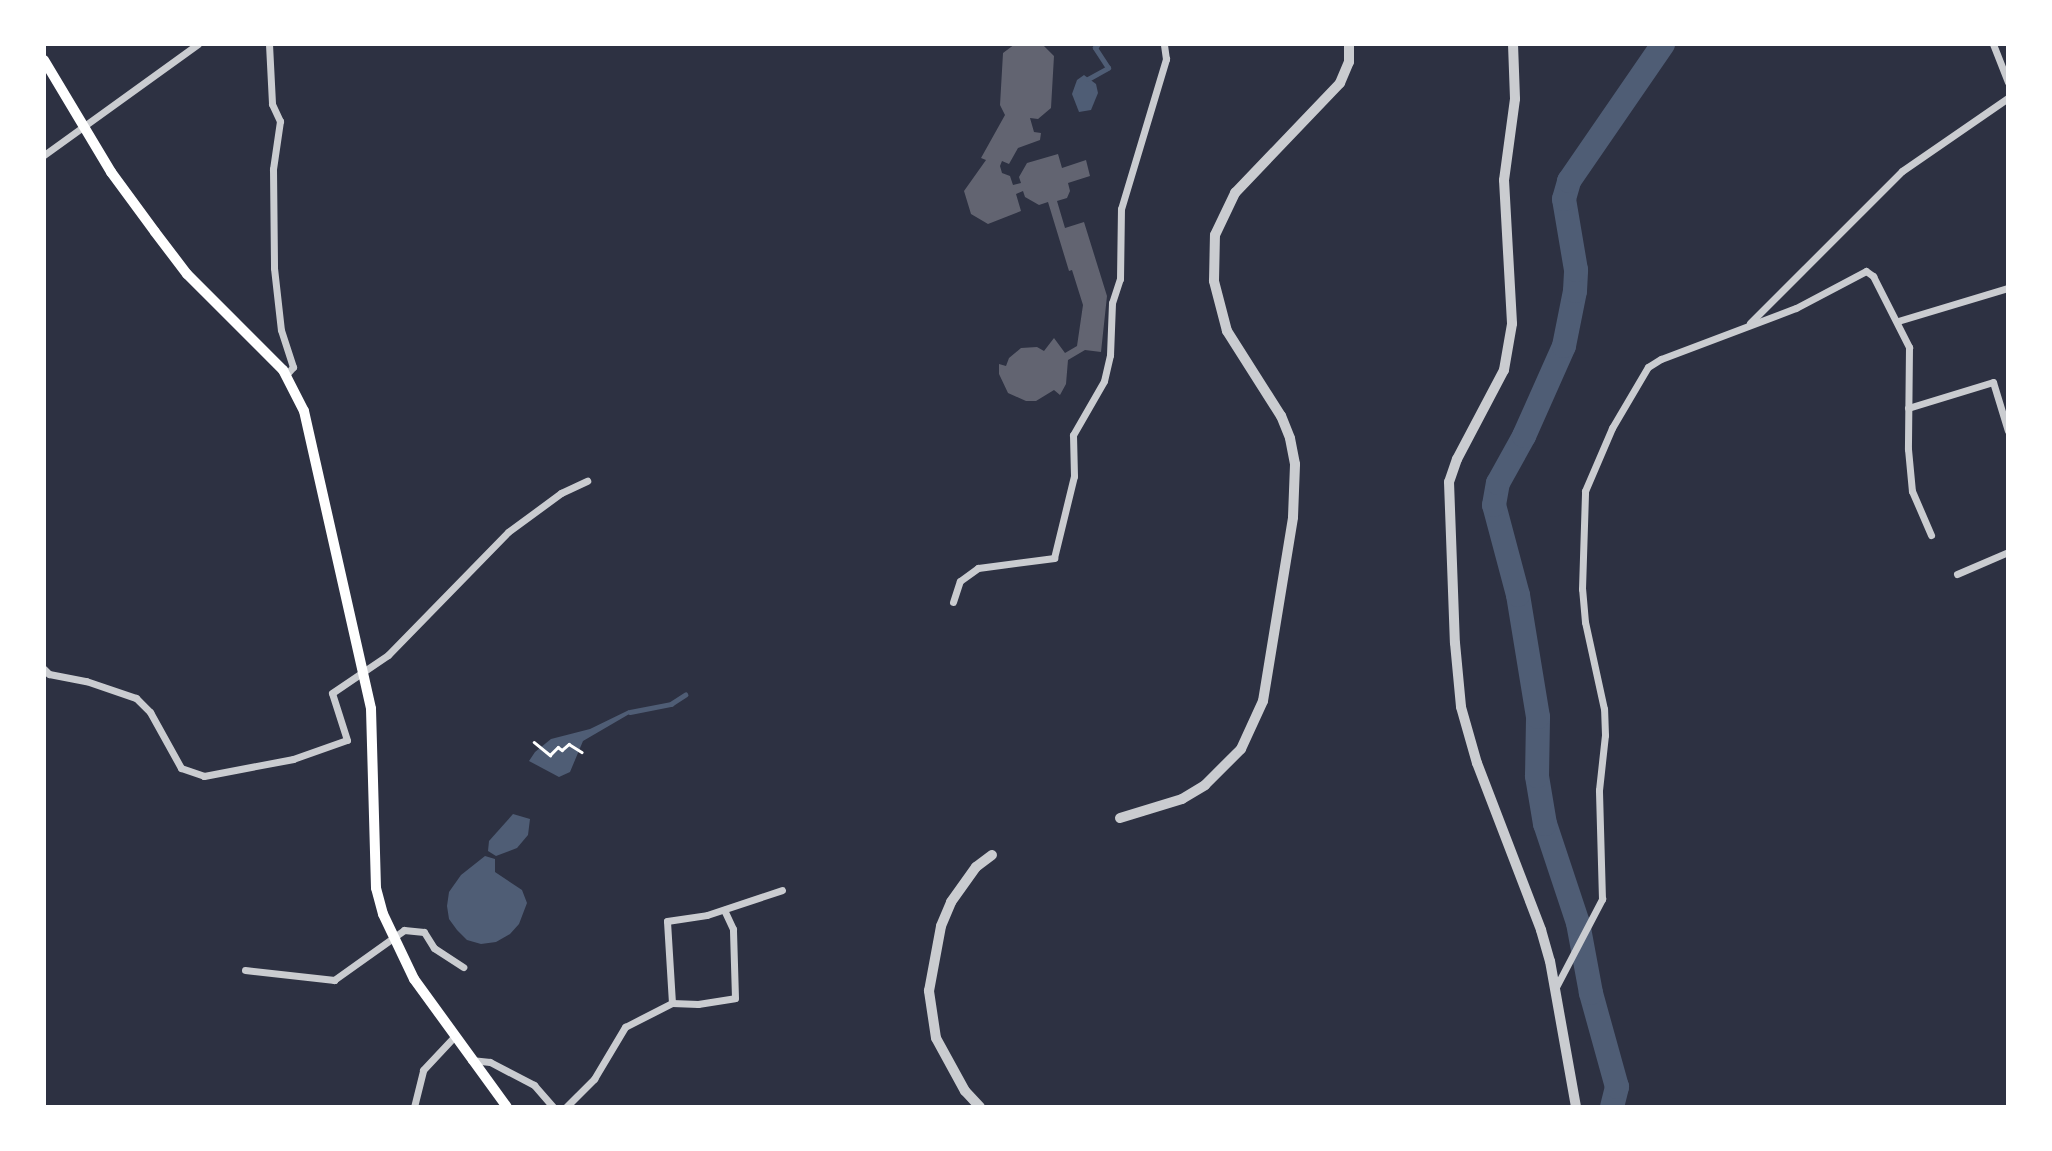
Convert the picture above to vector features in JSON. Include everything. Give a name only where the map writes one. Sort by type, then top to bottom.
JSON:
[{"type":"main road","points":[[44,60],[111,172],[187,274],[286,375],[304,411],[365,672],[371,709],[376,888],[392,939],[414,979],[506,1107]]},
{"type":"street","points":[[44,155],[82,125],[198,44]]},
{"type":"street","points":[[269,44],[272,104],[280,121],[273,169],[272,247],[281,330],[293,367],[286,375]]},
{"type":"street","points":[[953,602],[960,581],[978,568],[1054,558],[1074,475],[1073,435],[1104,381],[1110,355],[1112,303],[1120,279],[1121,209],[1166,59],[1164,44]]},
{"type":"street","points":[[1120,818],[1182,799],[1205,785],[1241,749],[1263,701],[1293,517],[1295,464],[1290,438],[1281,416],[1227,331],[1214,281],[1215,235],[1235,193],[1340,83],[1349,62],[1349,44]]},
{"type":"street","points":[[1513,44],[1515,99],[1504,180],[1512,324],[1504,370],[1457,459],[1449,482],[1449,510],[1461,707],[1477,763],[1541,930],[1576,1107]]},
{"type":"street","points":[[1993,44],[2008,82]]},
{"type":"street","points":[[1747,326],[1902,171],[2008,99]]},
{"type":"street","points":[[1555,990],[1602,899],[1599,790],[1605,735],[1604,709],[1590,645],[1582,589],[1585,491],[1612,428],[1648,367],[1661,359],[1796,308],[1866,271],[1873,276],[1898,321],[1909,348],[1908,449],[1912,491],[1931,535]]},
{"type":"street","points":[[1898,321],[2008,288]]},
{"type":"street","points":[[1908,408],[1993,382],[2008,431]]},
{"type":"street","points":[[44,669],[49,674],[86,681],[136,698],[150,712],[181,768],[204,776],[293,759],[347,740],[332,693],[365,672],[426,618],[508,532],[561,493],[587,481]]},
{"type":"street","points":[[1957,574],[2008,552]]},
{"type":"street","points":[[980,1107],[965,1091],[936,1038],[929,991],[941,926],[951,902],[976,867],[992,855]]},
{"type":"street","points":[[672,1003],[667,921],[724,910],[782,890]]},
{"type":"street","points":[[566,1107],[594,1079],[625,1027],[672,1003],[698,1004],[735,998],[733,929],[724,910]]},
{"type":"street","points":[[244,970],[334,980],[404,930],[424,932],[434,948],[463,967]]},
{"type":"street","points":[[414,1107],[423,1070],[454,1037]]},
{"type":"street","points":[[471,1060],[490,1062],[534,1085],[553,1107]]},
{"type":"path","points":[[534,742],[550,755],[558,747],[562,750],[569,744],[582,752]]},
{"type":"water","points":[[1084,75],[1096,84],[1098,93],[1091,110],[1079,112],[1072,94],[1077,80]]},
{"type":"water","points":[[629,710],[631,713],[583,741],[570,772],[559,777],[529,761],[535,752],[551,739],[590,729]]},
{"type":"water","points":[[513,814],[530,819],[528,835],[517,848],[496,856],[488,851],[489,841]]},
{"type":"water","points":[[485,856],[495,859],[495,872],[522,890],[527,903],[519,924],[510,934],[496,942],[481,944],[467,940],[457,930],[449,919],[447,906],[449,892],[461,875]]},
{"type":"building","points":[[1015,44],[1042,44],[1054,56],[1051,108],[1038,119],[1030,118],[1034,132],[1041,133],[1040,140],[1018,148],[1009,164],[1002,161],[1002,173],[1010,176],[1013,185],[1021,183],[1019,177],[1027,163],[1058,154],[1062,168],[1086,160],[1090,176],[1068,183],[1070,191],[1067,198],[1057,201],[1065,228],[1084,222],[1107,296],[1101,352],[1085,350],[1068,360],[1066,384],[1060,395],[1054,390],[1036,401],[1026,401],[1008,393],[999,374],[999,364],[1006,366],[1009,358],[1021,348],[1037,347],[1044,351],[1054,338],[1065,353],[1077,346],[1083,305],[1072,270],[1069,271],[1048,202],[1039,205],[1025,197],[1023,191],[1016,194],[1021,211],[988,224],[971,214],[964,191],[986,160],[981,158],[1005,115],[1000,105],[1003,53]]},
{"type":"waterway","points":[[1088,79],[1108,68],[1095,48],[1098,44]]},
{"type":"waterway","points":[[1612,1107],[1617,1087],[1591,993],[1578,923],[1545,824],[1537,776],[1538,717],[1518,595],[1494,505],[1498,483],[1524,436],[1564,346],[1575,291],[1576,270],[1564,199],[1569,181],[1663,44]]},
{"type":"waterway","points":[[630,712],[671,704],[685,695]]}]
